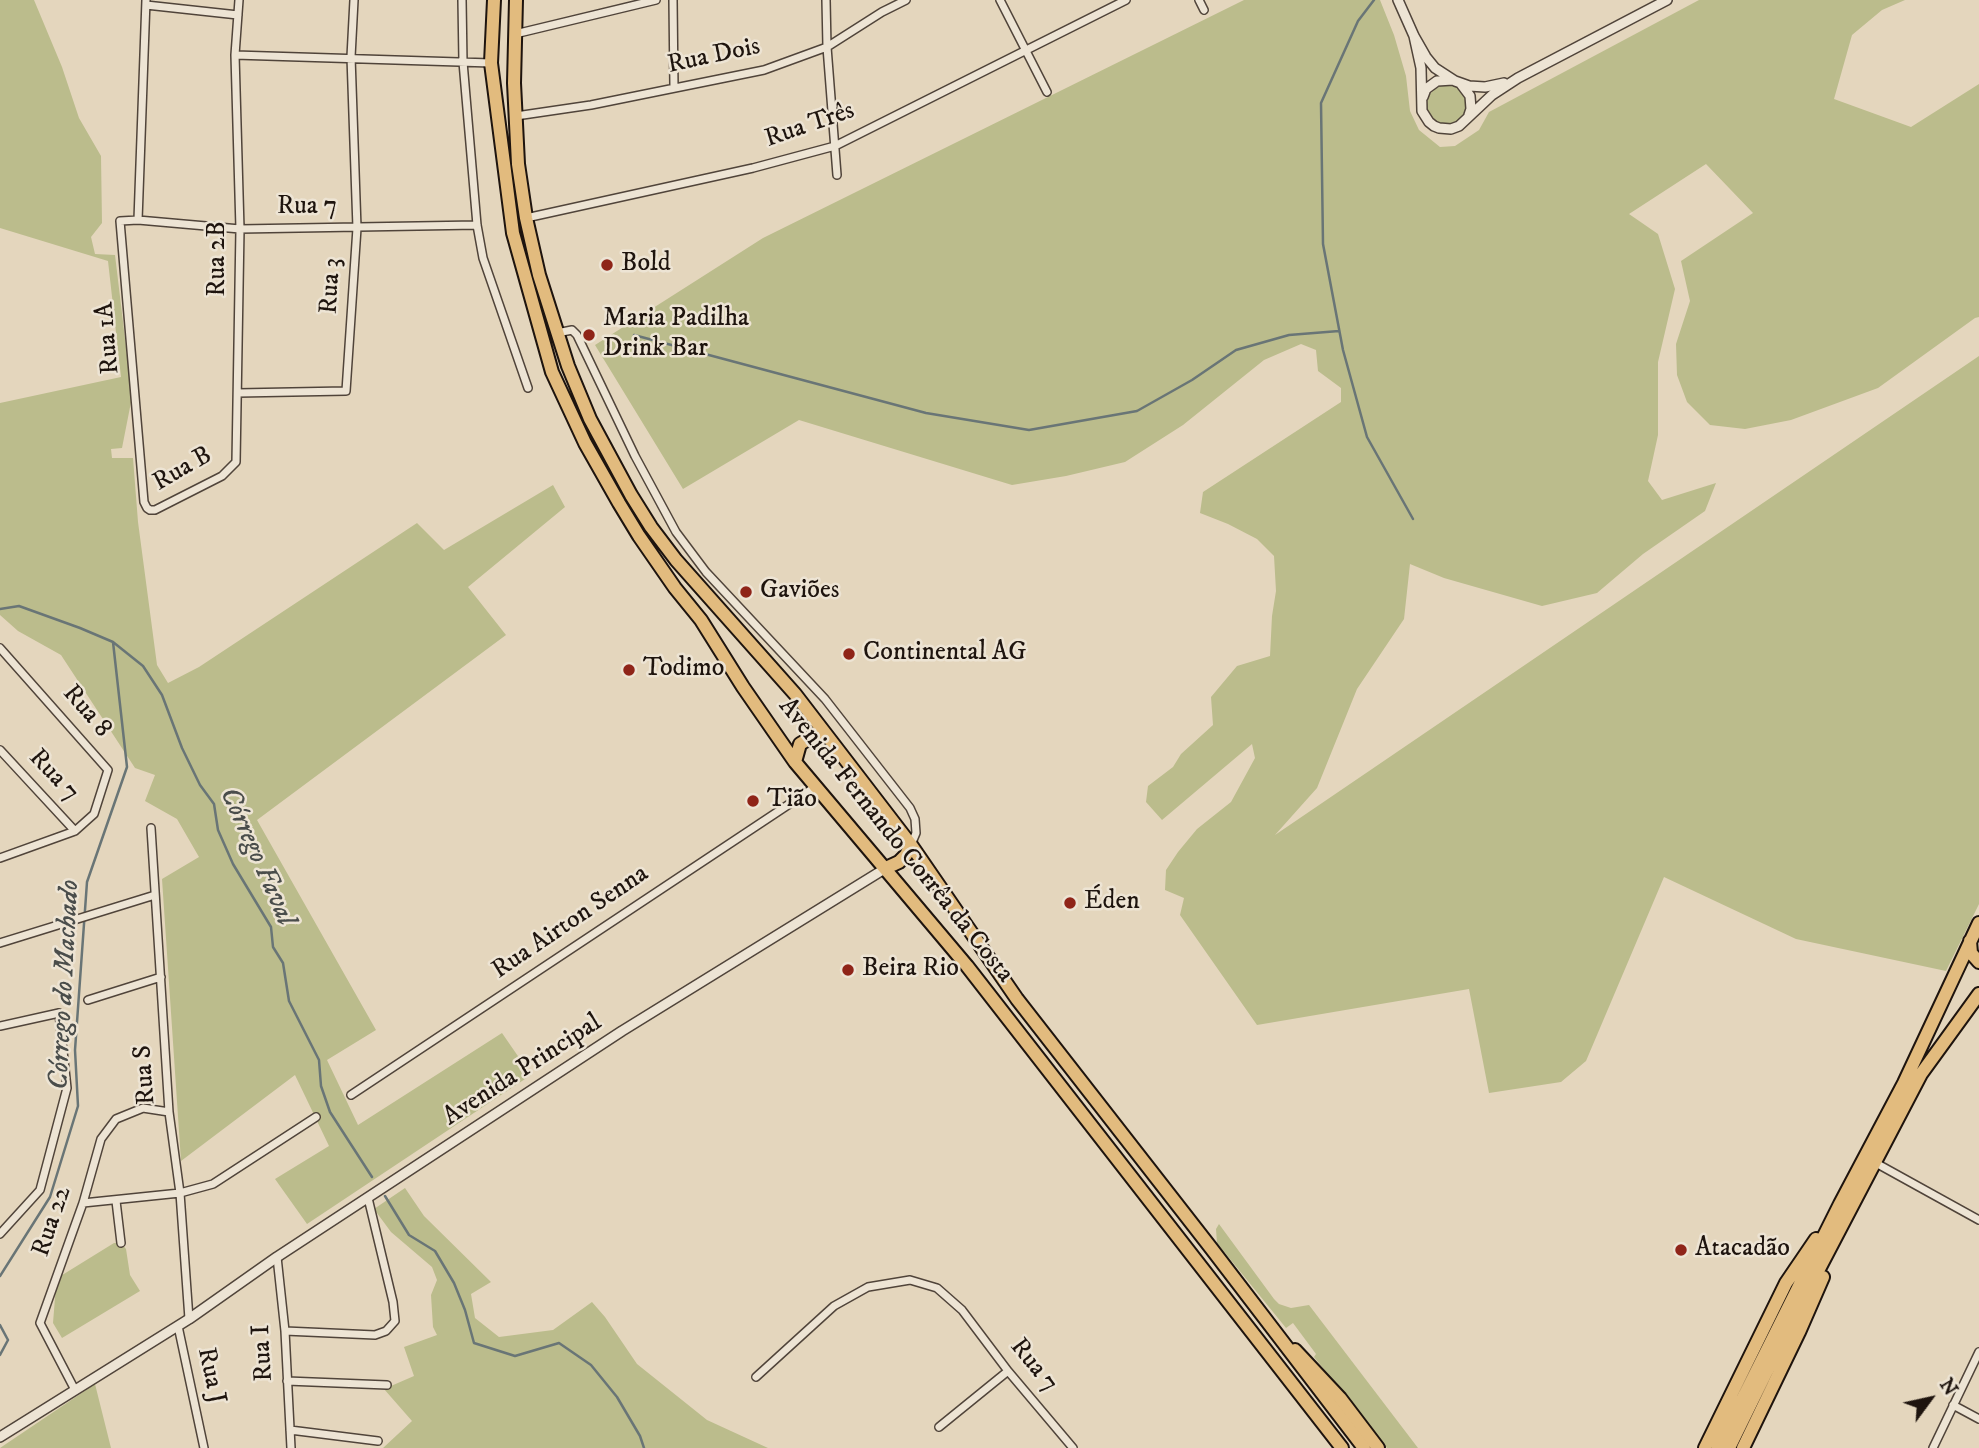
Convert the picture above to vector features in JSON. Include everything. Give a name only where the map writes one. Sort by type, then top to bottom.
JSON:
[{"type":"main road","name":"Avenida Fernando Corrêa da Costa","points":[[494,0],[491,63],[513,233],[552,372],[585,443],[639,536],[701,620],[795,762],[967,966],[1342,1448]]},
{"type":"main road","name":"Avenida Fernando Corrêa da Costa","points":[[516,0],[514,83],[518,164],[526,218],[539,275],[568,366],[590,419],[631,495],[676,560],[794,694],[911,845],[1017,999],[1364,1448]]},
{"type":"main road","points":[[795,762],[800,744],[814,735],[827,737]]},
{"type":"main road","points":[[886,868],[899,862],[911,845]]},
{"type":"main road","points":[[1729,1448],[1979,923]]},
{"type":"main road","points":[[1970,941],[1971,953],[1979,962]]},
{"type":"main road","points":[[1705,1448],[1786,1283],[1845,1206],[1874,1162],[1921,1074],[1979,994]]},
{"type":"main road","points":[[1718,1448],[1845,1206]]},
{"type":"main road","points":[[1743,1448],[1799,1332],[1845,1206]]},
{"type":"main road","name":"Avenida Fernando Corrêa da Costa","points":[[1267,1321],[1340,1398],[1378,1448]]},
{"type":"street","name":"Rua 2B","points":[[236,462],[240,229],[235,55],[239,0]]},
{"type":"street","name":"Rua 3","points":[[238,393],[346,391],[356,228],[351,57],[354,0]]},
{"type":"street","points":[[462,0],[463,62],[477,225],[483,258],[528,388]]},
{"type":"street","points":[[514,34],[656,0]]},
{"type":"street","points":[[673,0],[674,88]]},
{"type":"street","points":[[826,0],[837,175]]},
{"type":"street","name":"Rua Dois","points":[[516,116],[591,105],[764,70],[827,47],[906,0]]},
{"type":"street","points":[[1000,0],[1047,92]]},
{"type":"street","name":"Rua Três","points":[[526,218],[753,168],[835,146],[1126,0]]},
{"type":"street","points":[[1199,0],[1204,10]]},
{"type":"street","points":[[1398,0],[1430,63],[1457,82],[1470,96],[1471,109],[1468,116]]},
{"type":"street","points":[[1414,36],[1421,68],[1421,107],[1429,122],[1439,128],[1451,129],[1459,126],[1492,95],[1518,78],[1667,0]]},
{"type":"street","points":[[138,220],[146,3],[238,15]]},
{"type":"street","points":[[235,55],[491,63]]},
{"type":"street","points":[[1421,107],[1424,93],[1430,85],[1444,79],[1485,87],[1518,78]]},
{"type":"street","name":"Rua 7","points":[[120,221],[138,220],[240,229],[477,225]]},
{"type":"street","name":"Rua 1A","points":[[120,221],[144,502],[150,510]]},
{"type":"street","points":[[557,333],[572,330],[577,335],[635,456],[676,532],[706,572],[825,699],[910,808],[915,819],[916,833],[911,845]]},
{"type":"street","name":"Rua B","points":[[150,510],[155,510],[222,476],[236,462]]},
{"type":"street","points":[[755,650],[769,638]]},
{"type":"street","name":"Rua 8","points":[[0,648],[108,770],[94,814],[75,831]]},
{"type":"street","name":"Rua 7","points":[[0,750],[75,831]]},
{"type":"street","name":"Rua Airton Senna","points":[[351,1095],[815,787]]},
{"type":"street","name":"Rua S","points":[[151,828],[169,1112],[180,1193],[189,1319]]},
{"type":"street","points":[[2,855],[75,831]]},
{"type":"street","name":"Avenida Principal","points":[[189,1319],[277,1256],[622,1031],[886,868]]},
{"type":"street","points":[[0,943],[155,895]]},
{"type":"street","points":[[88,1000],[162,977]]},
{"type":"street","points":[[0,1026],[59,1013],[67,1088],[40,1190],[0,1234]]},
{"type":"street","name":"Rua 22","points":[[75,1390],[40,1322],[83,1203],[101,1139],[116,1119],[143,1108],[169,1112]]},
{"type":"street","points":[[83,1203],[180,1193],[213,1184],[316,1117]]},
{"type":"street","points":[[1874,1162],[1979,1220]]},
{"type":"street","points":[[285,1331],[375,1335],[386,1331],[395,1321],[368,1198]]},
{"type":"street","points":[[116,1200],[121,1243]]},
{"type":"street","name":"Rua I","points":[[277,1256],[285,1331],[291,1448]]},
{"type":"street","name":"Rua 7","points":[[756,1377],[834,1306],[868,1287],[911,1280],[937,1288],[962,1310],[1070,1447]]},
{"type":"street","name":"Rua J","points":[[189,1319],[178,1326],[204,1448]]},
{"type":"street","points":[[0,1437],[178,1326]]},
{"type":"street","points":[[1933,1448],[1979,1352]]},
{"type":"street","points":[[939,1427],[1009,1371]]},
{"type":"street","points":[[286,1381],[387,1385]]},
{"type":"street","points":[[1953,1405],[1979,1419]]},
{"type":"street","points":[[289,1430],[378,1441]]},
{"type":"green space","points":[[0,0],[34,0],[62,67],[79,118],[101,156],[102,223],[91,237],[95,254],[115,255],[132,397],[122,448],[111,449],[112,458],[133,458],[138,522],[157,665],[168,683],[199,667],[417,523],[444,550],[553,485],[565,507],[468,587],[506,635],[257,820],[376,1030],[327,1060],[358,1125],[502,1033],[531,1075],[307,1224],[275,1179],[329,1146],[295,1075],[181,1161],[162,879],[199,857],[177,819],[145,801],[155,775],[135,768],[61,655],[18,631],[0,615],[0,403],[121,377],[108,261],[0,228]]},
{"type":"green space","points":[[1244,0],[1380,0],[1406,76],[1410,111],[1419,130],[1440,147],[1455,146],[1479,130],[1489,112],[1699,0],[1905,0],[1882,10],[1852,35],[1834,99],[1911,127],[1979,84],[1979,317],[1878,388],[1791,420],[1745,429],[1710,425],[1687,402],[1677,375],[1676,344],[1690,301],[1681,261],[1753,213],[1706,164],[1629,214],[1658,234],[1675,289],[1658,362],[1658,435],[1648,481],[1662,500],[1716,483],[1705,511],[1643,554],[1597,593],[1542,606],[1444,578],[1410,564],[1404,619],[1357,689],[1317,788],[1275,835],[1979,356],[1979,904],[1946,971],[1796,939],[1664,877],[1586,1061],[1561,1082],[1489,1093],[1469,989],[1257,1025],[1180,915],[1184,898],[1165,890],[1166,870],[1178,852],[1197,829],[1231,802],[1255,758],[1252,744],[1162,820],[1146,802],[1148,786],[1173,767],[1181,754],[1213,725],[1211,697],[1237,666],[1270,656],[1276,591],[1274,556],[1257,539],[1200,513],[1203,492],[1341,402],[1341,388],[1318,371],[1316,350],[1301,344],[1264,360],[1183,425],[1125,462],[1066,476],[1012,485],[799,420],[683,489],[595,345],[763,238]]},
{"type":"green space","points":[[1447,85],[1455,86],[1461,91],[1466,97],[1466,113],[1461,119],[1455,124],[1447,125],[1439,124],[1433,119],[1428,113],[1427,105],[1428,97],[1433,91],[1439,86]]},
{"type":"green space","points":[[405,1188],[424,1216],[491,1282],[471,1294],[475,1318],[499,1337],[553,1330],[592,1302],[637,1364],[707,1420],[768,1448],[383,1448],[412,1421],[384,1389],[414,1376],[404,1347],[437,1335],[433,1327],[431,1295],[437,1280],[432,1267],[391,1232],[374,1209]]},
{"type":"green space","points":[[1219,1224],[1279,1304],[1291,1308],[1309,1305],[1418,1448],[1387,1448],[1314,1357],[1316,1354],[1293,1323],[1286,1328],[1217,1243],[1216,1229]]},
{"type":"green space","points":[[114,1243],[121,1243],[126,1249],[130,1275],[140,1291],[62,1338],[53,1323],[59,1277]]},
{"type":"green space","points":[[95,1384],[111,1448],[0,1448]]},
{"type":"waterway","points":[[1374,0],[1358,21],[1321,103],[1323,244],[1343,350],[1367,437],[1413,519]]},
{"type":"waterway","points":[[634,335],[926,413],[1029,430],[1137,411],[1192,380],[1236,350],[1289,335],[1339,331]]},
{"type":"waterway","name":"Córrego Faval","points":[[0,609],[19,606],[113,642],[143,666],[162,695],[182,748],[200,785],[214,804],[218,830],[233,864],[271,927],[273,947],[283,963],[289,1001],[319,1060],[321,1086],[330,1112],[372,1177]]},
{"type":"waterway","name":"Córrego do Machado","points":[[0,1276],[50,1197],[78,1106],[75,1050],[87,882],[127,767],[113,642]]},
{"type":"waterway","name":"Córrego Faval","points":[[385,1196],[409,1235],[435,1251],[454,1283],[474,1343],[515,1356],[559,1343],[591,1365],[617,1397],[644,1448]]},
{"type":"waterway","name":"Córrego do Machado","points":[[0,1325],[8,1340],[0,1355]]},
{"type":"place","name":"Bold","points":[[607,265]]},
{"type":"place","name":"Maria Padilha Drink Bar","points":[[589,335]]},
{"type":"place","name":"Gaviões","points":[[746,592]]},
{"type":"place","name":"Continental AG","points":[[849,654]]},
{"type":"place","name":"Todimo","points":[[629,670]]},
{"type":"place","name":"Tião","points":[[753,801]]},
{"type":"place","name":"Éden","points":[[1070,903]]},
{"type":"place","name":"Beira Rio","points":[[848,970]]},
{"type":"place","name":"Atacadão","points":[[1681,1250]]}]
